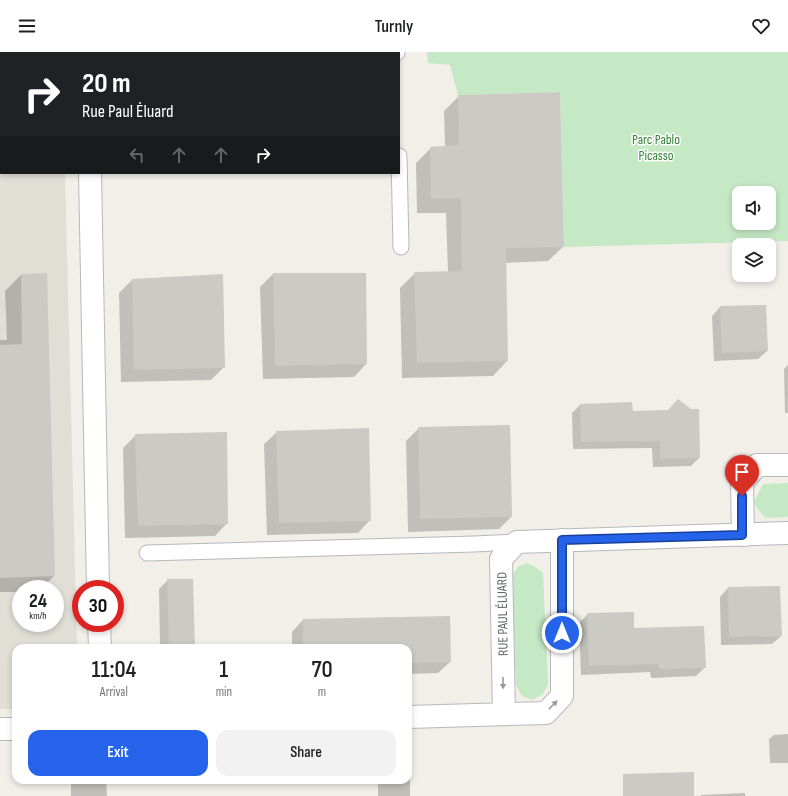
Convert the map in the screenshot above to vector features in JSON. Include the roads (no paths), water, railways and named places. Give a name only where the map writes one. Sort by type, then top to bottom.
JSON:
[{"type":"street","points":[[90,174],[98,580]]},
{"type":"street","points":[[742,535],[742,483],[757,465],[788,464]]},
{"type":"street","points":[[517,542],[788,533]]},
{"type":"street","points":[[412,717],[546,713],[562,696],[562,540]]},
{"type":"street","name":"RUE PAUL ÉLUARD","points":[[504,714],[501,560],[517,542]]},
{"type":"street","points":[[99,632],[100,644]]},
{"type":"street","points":[[0,729],[12,729]]},
{"type":"lane","points":[[399,174],[401,247]]},
{"type":"lane","points":[[147,554],[517,542]]},
{"type":"park label","name":"Parc Pablo Picasso","points":[[656,148]]}]
